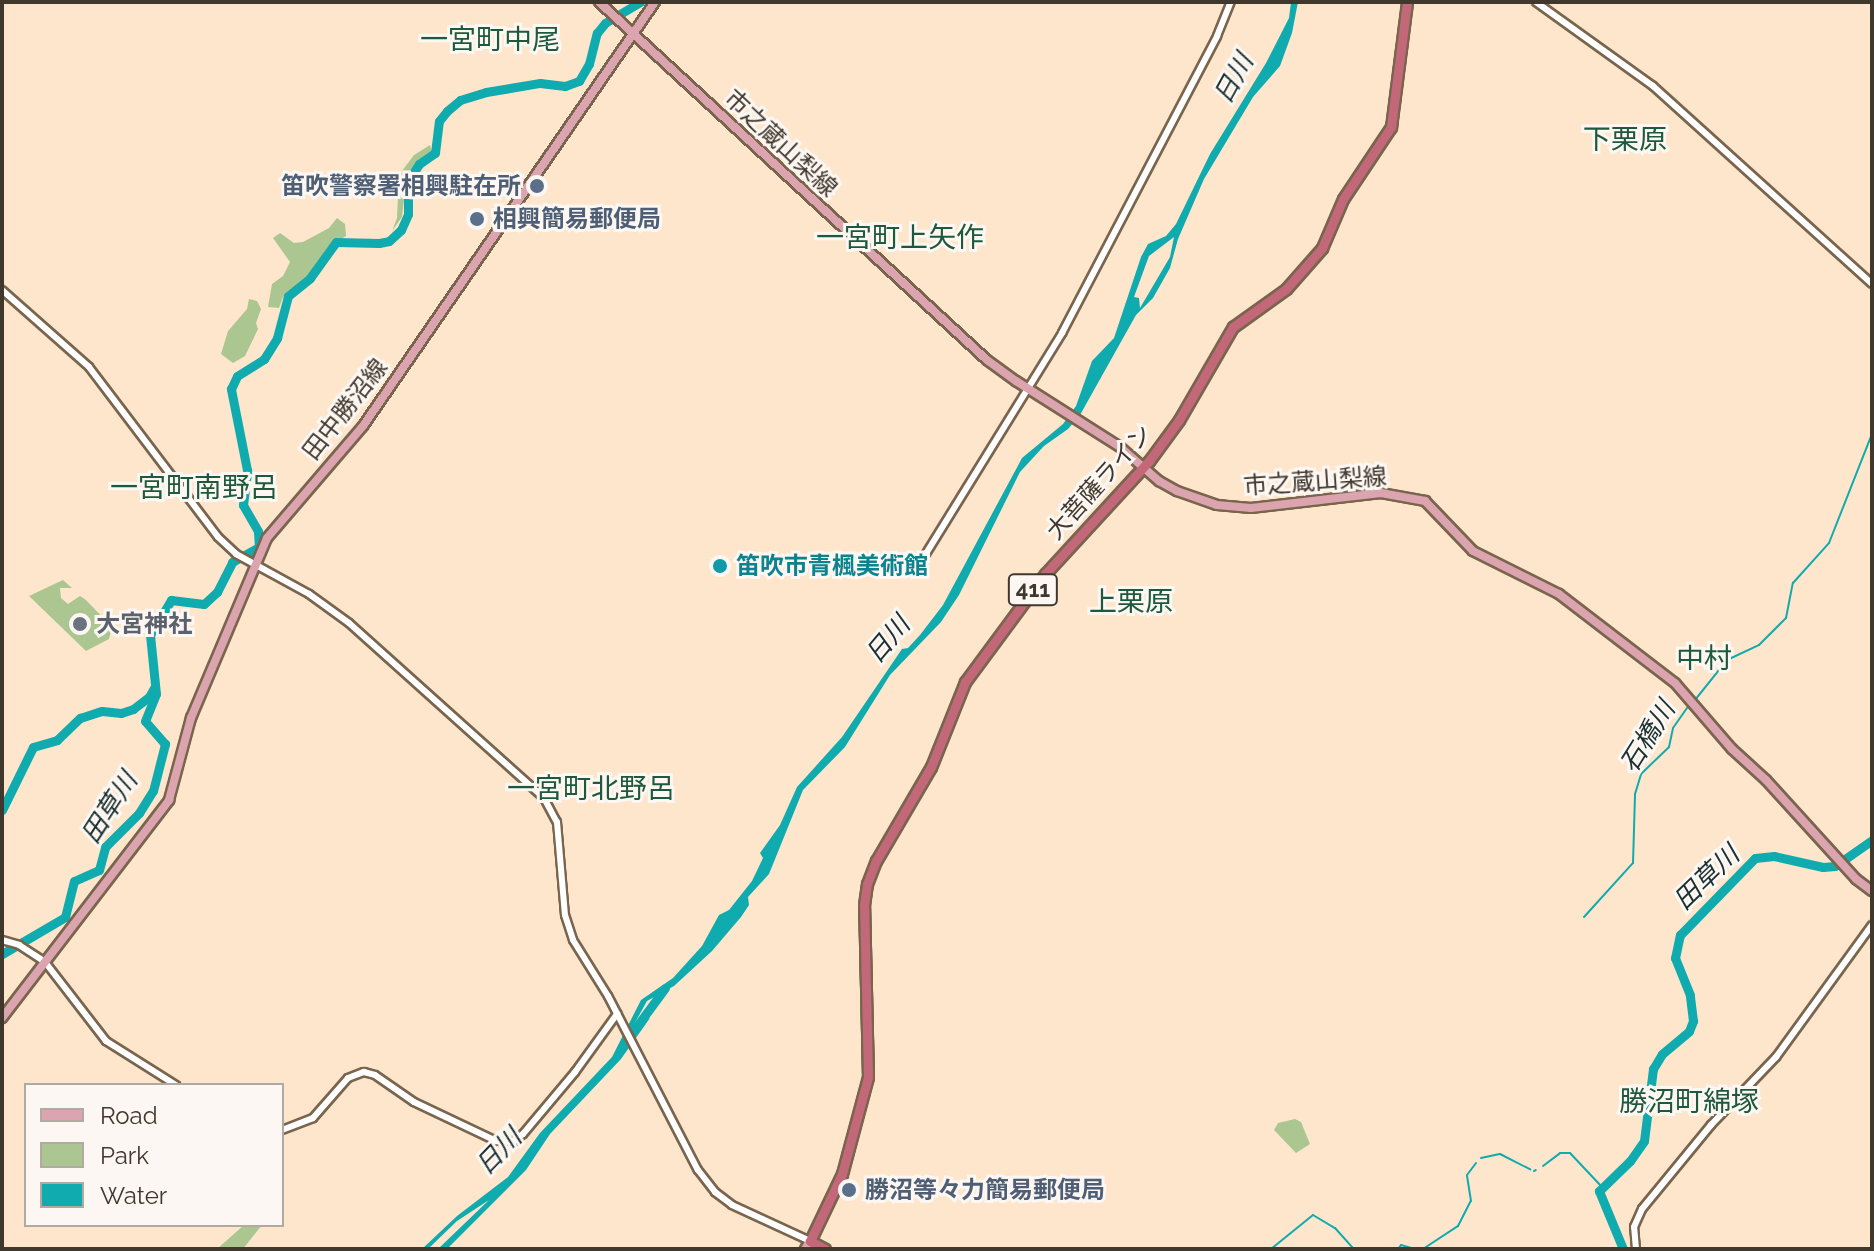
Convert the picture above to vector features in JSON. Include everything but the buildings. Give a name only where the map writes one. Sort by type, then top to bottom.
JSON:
[{"type":"highway","name":"大菩薩ライン","points":[[808,1245],[842,1174],[868,1077],[864,905],[871,870],[931,767],[965,682],[1045,574],[1143,468],[1179,420],[1233,327],[1286,289],[1322,248],[1343,199],[1389,134],[1407,2]]},
{"type":"highway","points":[[808,1245],[825,1249]]},
{"type":"main road","name":"市之蔵山梨線","points":[[599,2],[987,360],[1087,426],[1177,491],[1234,507],[1375,493],[1425,501],[1473,551],[1559,594],[1609,630],[1694,702],[1732,749],[1872,891]]},
{"type":"main road","name":"田中勝沼線","points":[[2,1018],[169,800],[191,718],[272,530],[363,426],[655,2]]},
{"type":"street","points":[[922,560],[1069,320],[1217,36],[1231,2]]},
{"type":"street","points":[[1536,2],[1653,86],[1872,284]]},
{"type":"street","points":[[2,290],[89,367],[203,520],[236,554],[326,604],[378,646],[544,798],[555,816],[559,836],[569,929],[618,1016],[684,1146],[715,1192],[732,1205],[808,1245]]},
{"type":"street","points":[[1636,1249],[1634,1227],[1642,1209],[1711,1125],[1776,1057],[1872,925]]},
{"type":"street","points":[[6,941],[19,945],[45,962],[106,1041],[173,1083]]},
{"type":"street","points":[[284,1129],[313,1118],[348,1078],[364,1072],[375,1075],[414,1102],[496,1141],[514,1141],[575,1072],[618,1016]]},
{"type":"green space","points":[[430,145],[432,152],[419,161],[406,182],[402,217],[392,231],[397,218],[399,175],[414,155]]},
{"type":"green space","points":[[337,218],[345,224],[346,236],[328,247],[308,277],[283,297],[279,308],[268,307],[272,284],[283,276],[290,262],[273,238],[280,233],[294,243],[303,242],[329,228]]},
{"type":"green space","points":[[249,299],[257,301],[261,309],[256,323],[258,329],[245,356],[233,363],[221,354],[228,331],[247,309]]},
{"type":"green space","points":[[63,580],[72,588],[60,588],[61,598],[68,604],[80,596],[86,600],[112,627],[109,639],[86,651],[29,596]]},
{"type":"green space","points":[[1295,1119],[1301,1122],[1310,1144],[1296,1153],[1274,1130],[1278,1123]]},
{"type":"green space","points":[[242,1227],[260,1227],[243,1249],[217,1249]]},
{"type":"water","points":[[1291,2],[1298,2],[1292,33],[1280,66],[1253,97],[1204,179],[1178,239],[1170,268],[1153,298],[1136,315],[1080,415],[1020,472],[959,595],[941,622],[890,675],[845,747],[803,790],[769,874],[748,897],[749,905],[741,917],[712,951],[674,986],[647,1001],[632,1028],[650,1018],[621,1059],[550,1134],[526,1170],[449,1247],[438,1249],[489,1200],[457,1221],[428,1249],[422,1249],[457,1216],[508,1177],[540,1133],[612,1057],[641,1000],[673,978],[702,946],[719,915],[729,910],[752,881],[763,858],[760,853],[780,825],[797,787],[842,737],[902,649],[908,648],[943,605],[1022,458],[1063,424],[1076,406],[1092,361],[1114,338],[1148,244],[1166,236],[1176,224],[1210,154],[1266,63],[1289,18]],"holes":[[[1174,237],[1170,257],[1140,308],[1139,298],[1134,297],[1149,256]]]},
{"type":"waterway","name":"田草川","points":[[2,954],[65,917],[74,881],[99,870],[105,847],[139,813],[153,791],[165,744],[145,721],[156,694],[150,635],[171,600],[204,604],[217,592],[232,562],[259,547],[258,531],[243,505],[247,470],[231,389],[237,376],[264,359],[277,338],[288,296],[310,278],[336,242],[379,243],[389,241],[401,230],[408,214],[408,181],[419,164],[435,153],[439,121],[460,100],[486,92],[540,83],[565,86],[579,81],[589,64],[597,33],[605,23],[640,2]]},
{"type":"waterway","name":"石橋川","points":[[1695,700],[1727,660],[1759,645],[1786,618],[1793,583],[1829,543],[1872,434]]},
{"type":"waterway","points":[[2,810],[33,747],[57,740],[80,718],[102,711],[121,713],[133,709],[149,697],[154,688]]},
{"type":"waterway","name":"石橋川","points":[[1584,917],[1633,863],[1635,794],[1641,774],[1669,747],[1673,728],[1690,704]]},
{"type":"waterway","name":"田草川","points":[[1623,1249],[1599,1191],[1630,1161],[1644,1141],[1653,1069],[1662,1054],[1689,1031],[1693,1021],[1690,995],[1675,958],[1680,935],[1755,858],[1774,856],[1823,867],[1835,866],[1872,840]]},
{"type":"waterway","name":"日川","points":[[631,1034],[665,988]]},
{"type":"waterway","points":[[1543,1166],[1560,1153],[1570,1153],[1602,1187]]},
{"type":"waterway","points":[[1481,1158],[1500,1154],[1530,1169]]},
{"type":"waterway","points":[[1423,1249],[1458,1226],[1471,1201],[1467,1175],[1476,1163]]},
{"type":"waterway","points":[[1271,1249],[1313,1215],[1335,1228],[1354,1249]]},
{"type":"waterway","points":[[1398,1249],[1401,1245],[1415,1249]]},
{"type":"place","name":"笛吹警察署相興駐在所","points":[[537,186]]},
{"type":"place","name":"相興簡易郵便局","points":[[477,219]]},
{"type":"place","name":"笛吹市青楓美術館","points":[[720,566]]},
{"type":"place","name":"大宮神社","points":[[80,624]]},
{"type":"place","name":"勝沼等々力簡易郵便局","points":[[849,1190]]},
{"type":"district","name":"一宮町中尾","points":[[490,40]]},
{"type":"district","name":"下栗原","points":[[1625,140]]},
{"type":"district","name":"一宮町上矢作","points":[[900,238]]},
{"type":"district","name":"一宮町南野呂","points":[[194,488]]},
{"type":"district","name":"上栗原","points":[[1131,602]]},
{"type":"district","name":"中村","points":[[1704,659]]},
{"type":"district","name":"一宮町北野呂","points":[[591,789]]},
{"type":"district","name":"勝沼町綿塚","points":[[1689,1102]]}]
